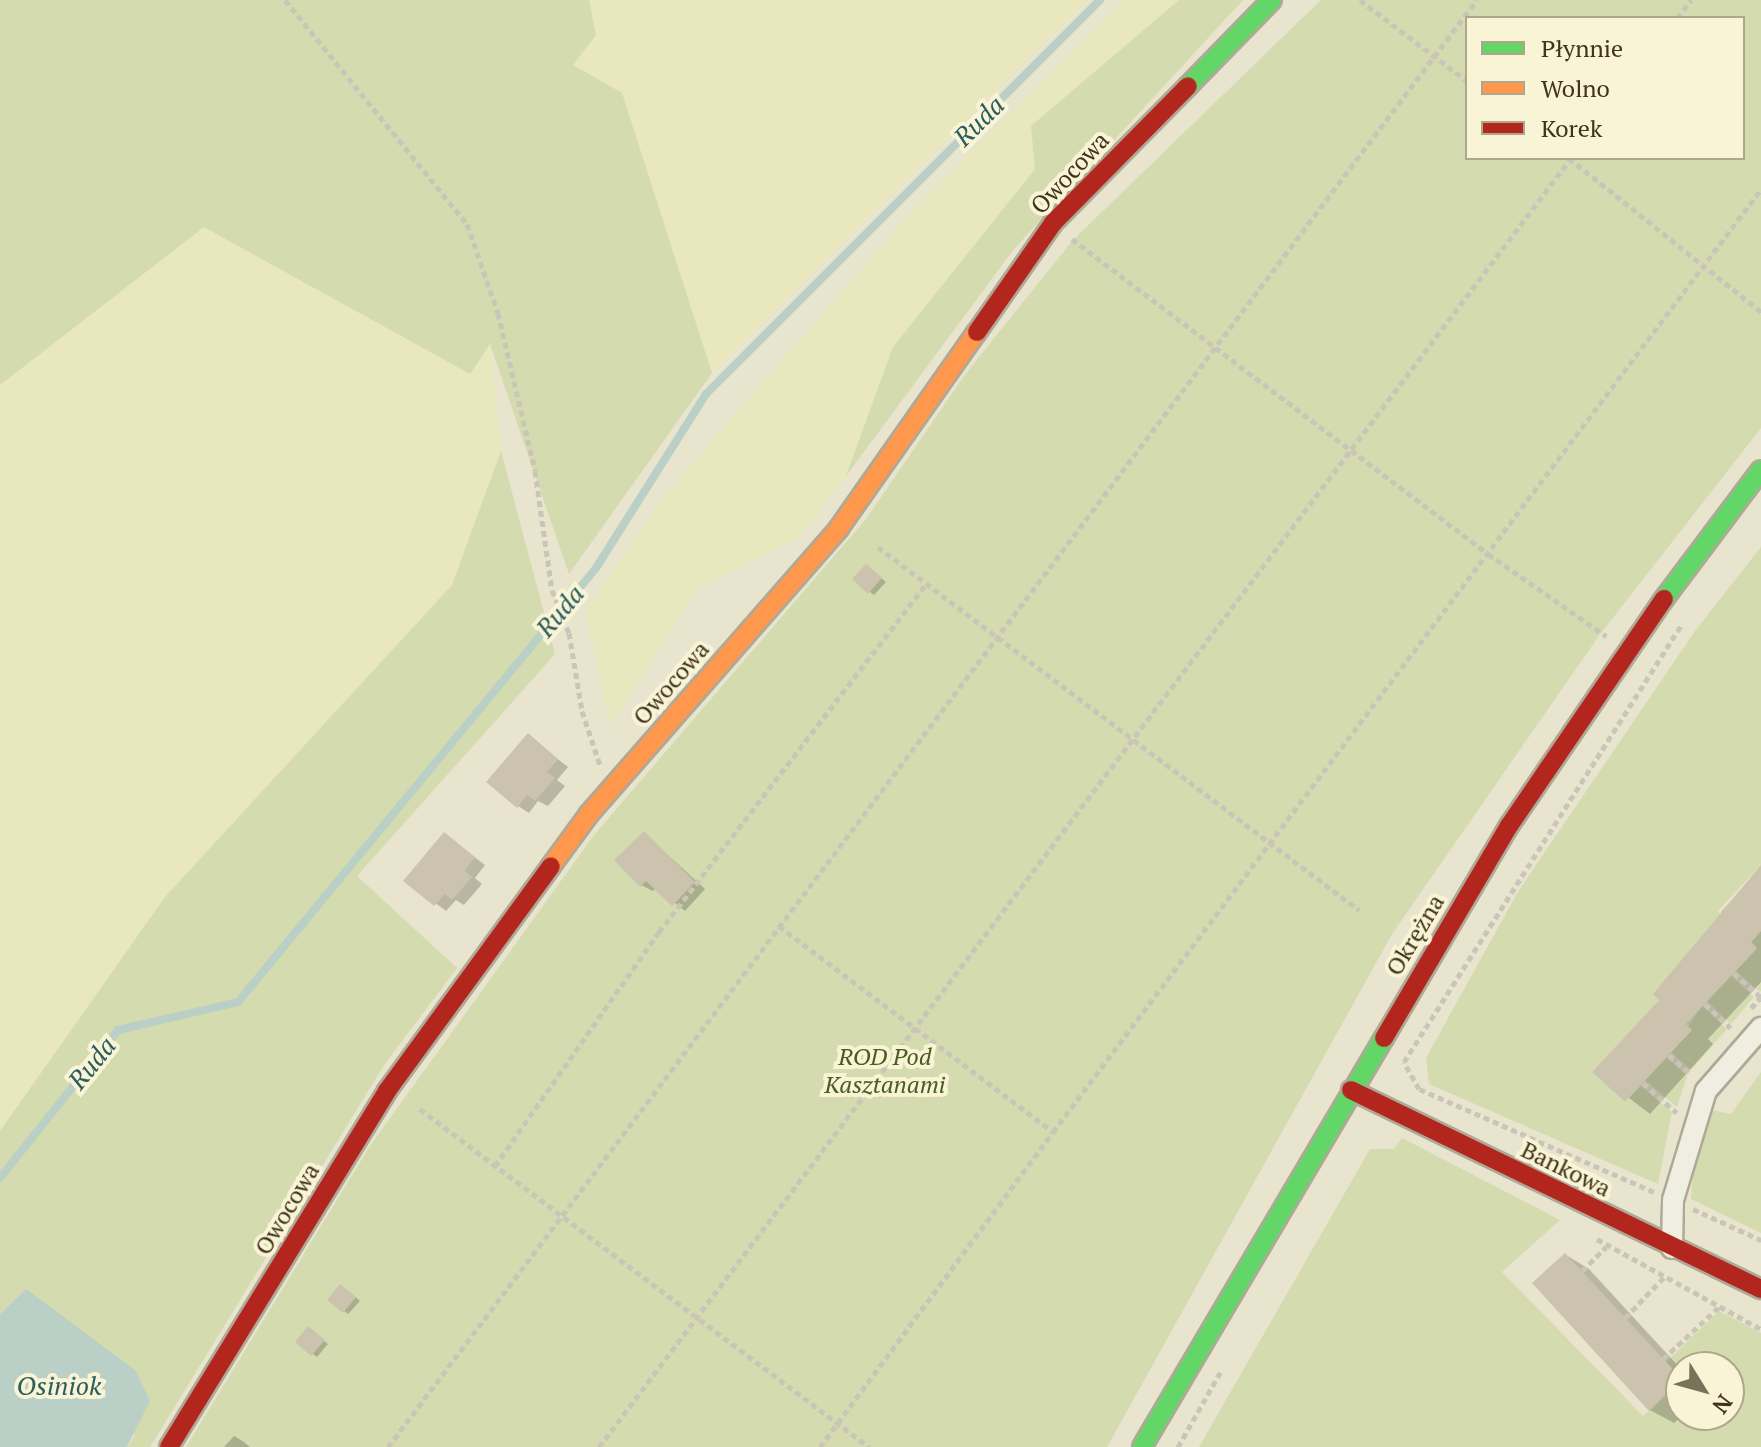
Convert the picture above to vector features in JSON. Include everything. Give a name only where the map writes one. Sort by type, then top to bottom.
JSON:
[{"type":"street","name":"Owocowa","points":[[169,1447],[387,1091],[589,814],[839,528],[1053,223],[1272,0]]},
{"type":"street","name":"Okrężna","points":[[1142,1447],[1518,813],[1638,634],[1761,470]]},
{"type":"street","points":[[1672,1248],[1673,1200],[1706,1091],[1761,1028]]},
{"type":"street","name":"Bankowa","points":[[1351,1090],[1761,1289]]},
{"type":"path","points":[[285,0],[467,224],[498,313],[535,471],[552,590],[569,633],[582,711],[602,771]]},
{"type":"path","points":[[1360,0],[1465,80]]},
{"type":"path","points":[[388,1447],[1477,0]]},
{"type":"path","points":[[1679,16],[1691,0]]},
{"type":"path","points":[[599,1447],[1568,160]]},
{"type":"path","points":[[1572,160],[1761,312]]},
{"type":"path","points":[[820,1447],[1267,845],[1761,189]]},
{"type":"path","points":[[1053,223],[1488,554],[1592,627]]},
{"type":"path","points":[[878,547],[1267,845],[1359,910]]},
{"type":"path","points":[[495,1166],[659,932],[926,584]]},
{"type":"path","points":[[1688,616],[1404,1062],[1419,1089],[1761,1240]]},
{"type":"path","points":[[779,926],[1053,1132]]},
{"type":"path","points":[[1734,973],[1761,997]]},
{"type":"path","points":[[1705,1004],[1732,1029]]},
{"type":"path","points":[[1669,1055],[1691,1074]]},
{"type":"path","points":[[1643,1083],[1681,1116]]},
{"type":"path","points":[[1403,1115],[1419,1089]]},
{"type":"path","points":[[420,1109],[869,1447]]},
{"type":"path","points":[[1582,1271],[1606,1247]]},
{"type":"path","points":[[1625,1318],[1664,1277]]},
{"type":"path","points":[[1663,1359],[1719,1307]]},
{"type":"path","points":[[1178,1447],[1224,1366]]},
{"type":"shaded area","points":[[589,0],[1087,0],[712,373],[622,93],[573,65],[595,35]]},
{"type":"shaded area","points":[[1126,0],[1179,0],[1031,125],[1036,169],[893,347],[846,476],[801,536],[698,588],[611,726],[585,611],[665,495],[920,202]]},
{"type":"shaded area","points":[[204,227],[470,373],[490,343],[501,451],[452,585],[165,897],[0,1131],[0,385]]},
{"type":"green space","points":[[0,0],[589,0],[596,35],[573,65],[622,93],[712,373],[569,574],[490,344],[470,374],[204,227],[0,385]]},
{"type":"green space","points":[[1179,0],[1243,0],[1014,249],[846,476],[893,347],[1035,169],[1031,126]]},
{"type":"green space","name":"ROD Pod Kasztanami","points":[[1321,0],[1761,0],[1761,428],[1598,637],[1392,934],[1107,1447],[186,1447],[370,1146],[594,835],[866,519],[964,376],[1073,240]]},
{"type":"green space","points":[[501,451],[555,654],[357,876],[457,968],[384,1065],[150,1447],[127,1447],[135,1436],[26,1289],[0,1314],[0,1131],[165,897],[452,585]]},
{"type":"green space","points":[[1761,547],[1761,865],[1718,911],[1723,917],[1659,1000],[1592,1072],[1625,1102],[1641,1086],[1672,1112],[1658,1184],[1429,1084],[1426,1058],[1519,890],[1695,631]]},
{"type":"green space","points":[[1761,931],[1760,992],[1736,971],[1757,949],[1751,942]]},
{"type":"green space","points":[[1731,976],[1754,997],[1731,1024],[1707,1001]]},
{"type":"green space","points":[[1702,1006],[1727,1029],[1691,1070],[1671,1052]]},
{"type":"green space","points":[[1666,1057],[1687,1076],[1677,1107],[1645,1080]]},
{"type":"green space","points":[[1761,1072],[1761,1233],[1691,1199],[1694,1163],[1711,1110],[1731,1114]]},
{"type":"green space","points":[[1402,1138],[1560,1220],[1502,1272],[1643,1416],[1665,1397],[1665,1431],[1745,1431],[1745,1351],[1677,1351],[1719,1311],[1761,1333],[1761,1447],[1199,1447],[1370,1149],[1394,1149]]},
{"type":"water","name":"Osiniok","points":[[26,1289],[135,1370],[150,1401],[127,1447],[0,1447],[0,1314]]},
{"type":"building","points":[[866,564],[882,578],[868,594],[852,579]]},
{"type":"building","points":[[528,733],[558,759],[547,772],[555,778],[535,801],[527,795],[517,808],[486,782]]},
{"type":"building","points":[[644,831],[695,882],[672,906],[646,881],[640,887],[614,860]]},
{"type":"building","points":[[444,832],[475,857],[465,871],[472,877],[452,900],[445,894],[434,906],[403,881]]},
{"type":"building","points":[[1761,865],[1761,931],[1751,942],[1757,948],[1686,1024],[1692,1030],[1625,1102],[1592,1072],[1659,1000],[1653,994]]},
{"type":"building","points":[[1565,1253],[1665,1361],[1665,1394],[1649,1411],[1532,1283]]},
{"type":"building","points":[[340,1284],[356,1297],[343,1313],[327,1300]]},
{"type":"building","points":[[308,1326],[325,1340],[311,1356],[295,1342]]},
{"type":"waterway","name":"Ruda","points":[[0,1178],[118,1030],[238,1002],[596,568],[706,394],[1100,0]]},
{"type":"traffic: fast","points":[[1188,86],[1272,0]]},
{"type":"traffic: fast","points":[[1664,599],[1761,470]]},
{"type":"traffic: fast","points":[[1142,1447],[1384,1038]]},
{"type":"traffic: slow","points":[[551,866],[589,814],[839,528],[977,332]]},
{"type":"traffic: jam","points":[[977,332],[1053,223],[1188,86]]},
{"type":"traffic: jam","points":[[1384,1038],[1509,826],[1664,599]]},
{"type":"traffic: jam","points":[[169,1447],[387,1091],[551,866]]},
{"type":"traffic: jam","points":[[1351,1090],[1761,1289]]}]
